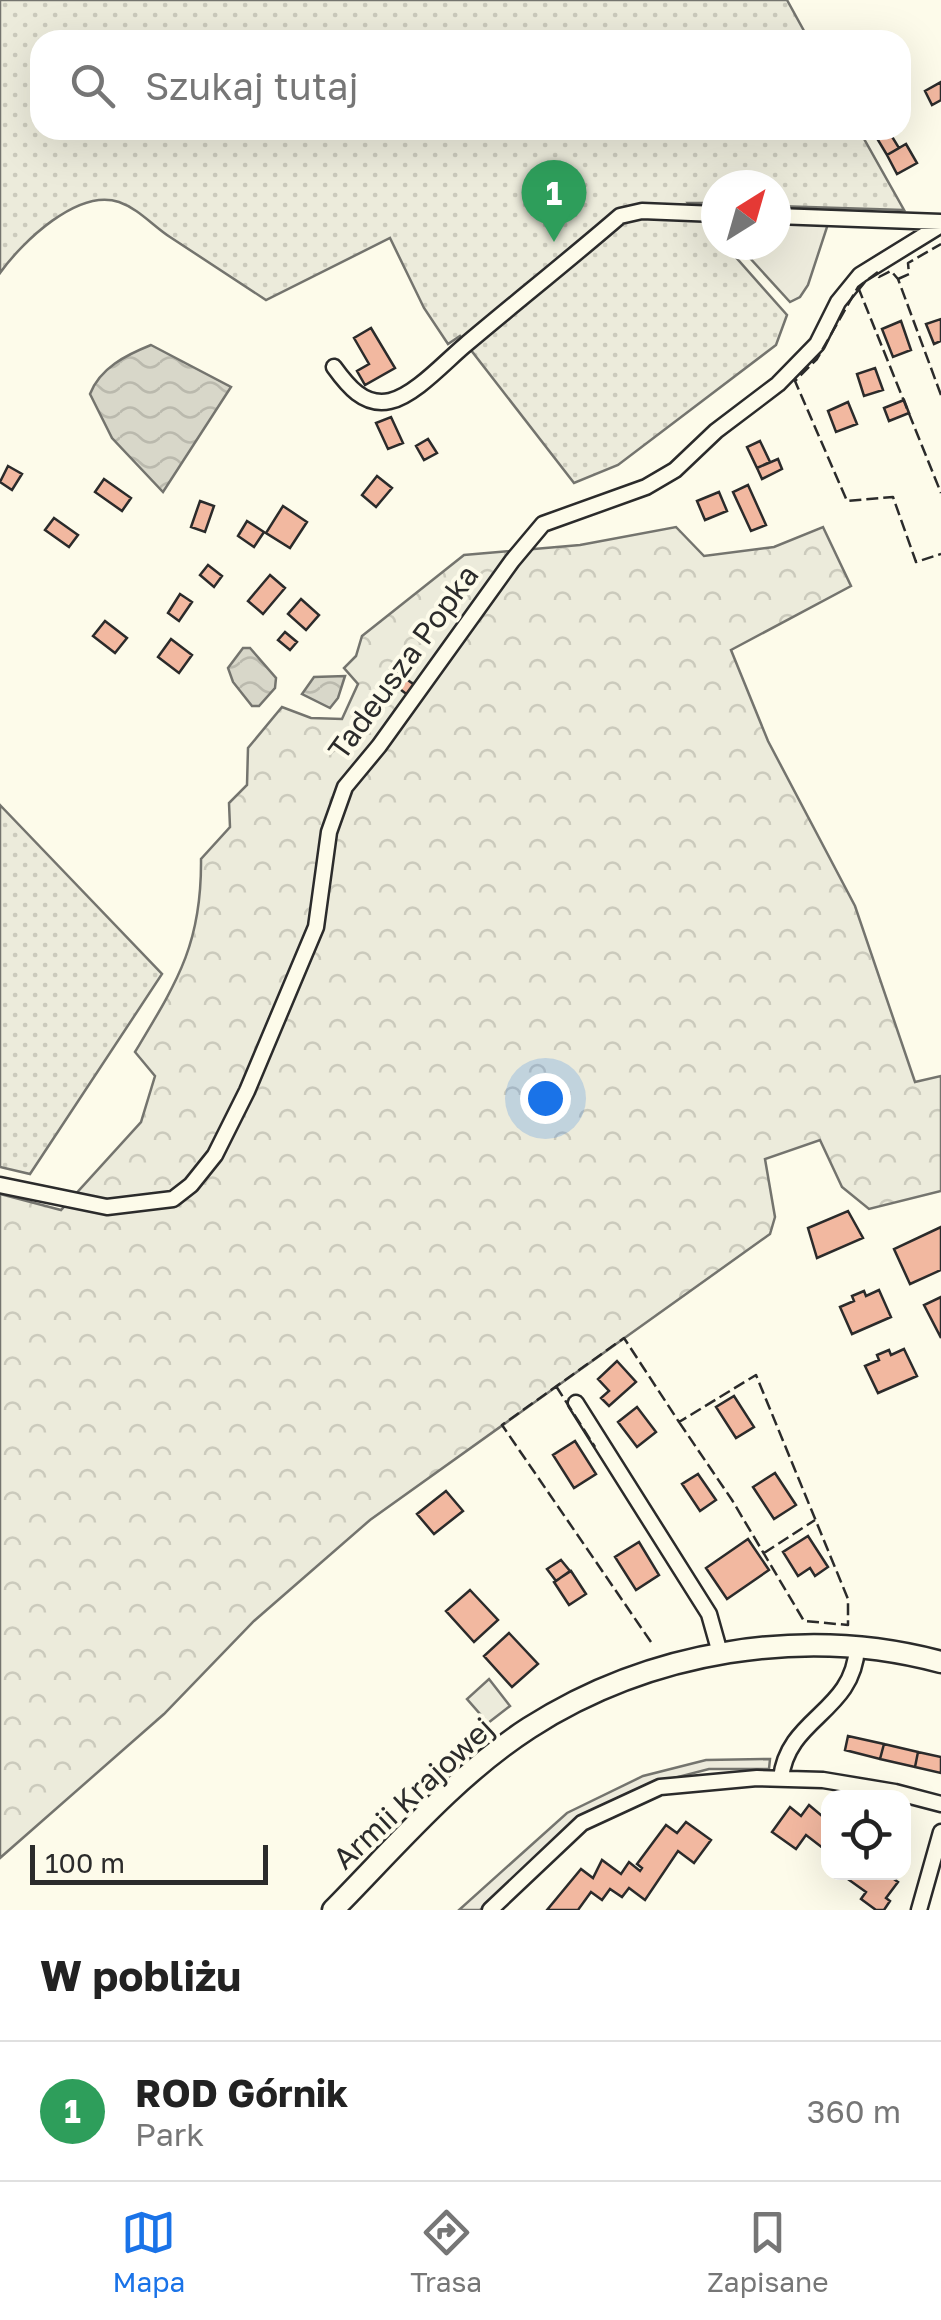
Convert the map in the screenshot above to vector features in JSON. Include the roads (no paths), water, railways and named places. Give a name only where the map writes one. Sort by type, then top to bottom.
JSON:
[{"type":"main road","name":"Armii Krajowej","points":[[333,1910],[471,1773],[529,1728],[590,1694],[642,1673],[720,1653],[822,1646],[902,1652],[941,1662]]},
{"type":"street","points":[[334,366],[347,386],[361,396],[375,402],[390,402],[448,361],[620,216],[642,212],[701,214]]},
{"type":"street","points":[[791,217],[941,223]]},
{"type":"street","name":"Tadeusza Popka","points":[[0,1185],[107,1207],[173,1199],[191,1185],[214,1155],[248,1091],[316,927],[329,832],[344,787],[380,746],[512,561],[543,524],[646,487],[675,470],[716,431],[778,384],[817,344],[838,302],[860,276],[941,223]]},
{"type":"street","points":[[576,1403],[709,1614],[720,1653]]},
{"type":"street","points":[[781,1778],[784,1759],[794,1740],[842,1694],[854,1674],[857,1648]]},
{"type":"street","points":[[490,1910],[582,1823],[660,1787],[728,1779],[822,1780],[941,1804]]},
{"type":"street","points":[[919,1910],[941,1832]]},
{"type":"water","points":[[151,345],[231,387],[163,492],[112,438],[90,394],[107,370]]},
{"type":"water","points":[[243,648],[250,648],[276,678],[275,688],[259,706],[252,706],[233,682],[228,668]]},
{"type":"water","points":[[345,676],[330,708],[302,694],[314,677]]},
{"type":"place","name":"ROD Górnik","points":[[554,242]]}]
